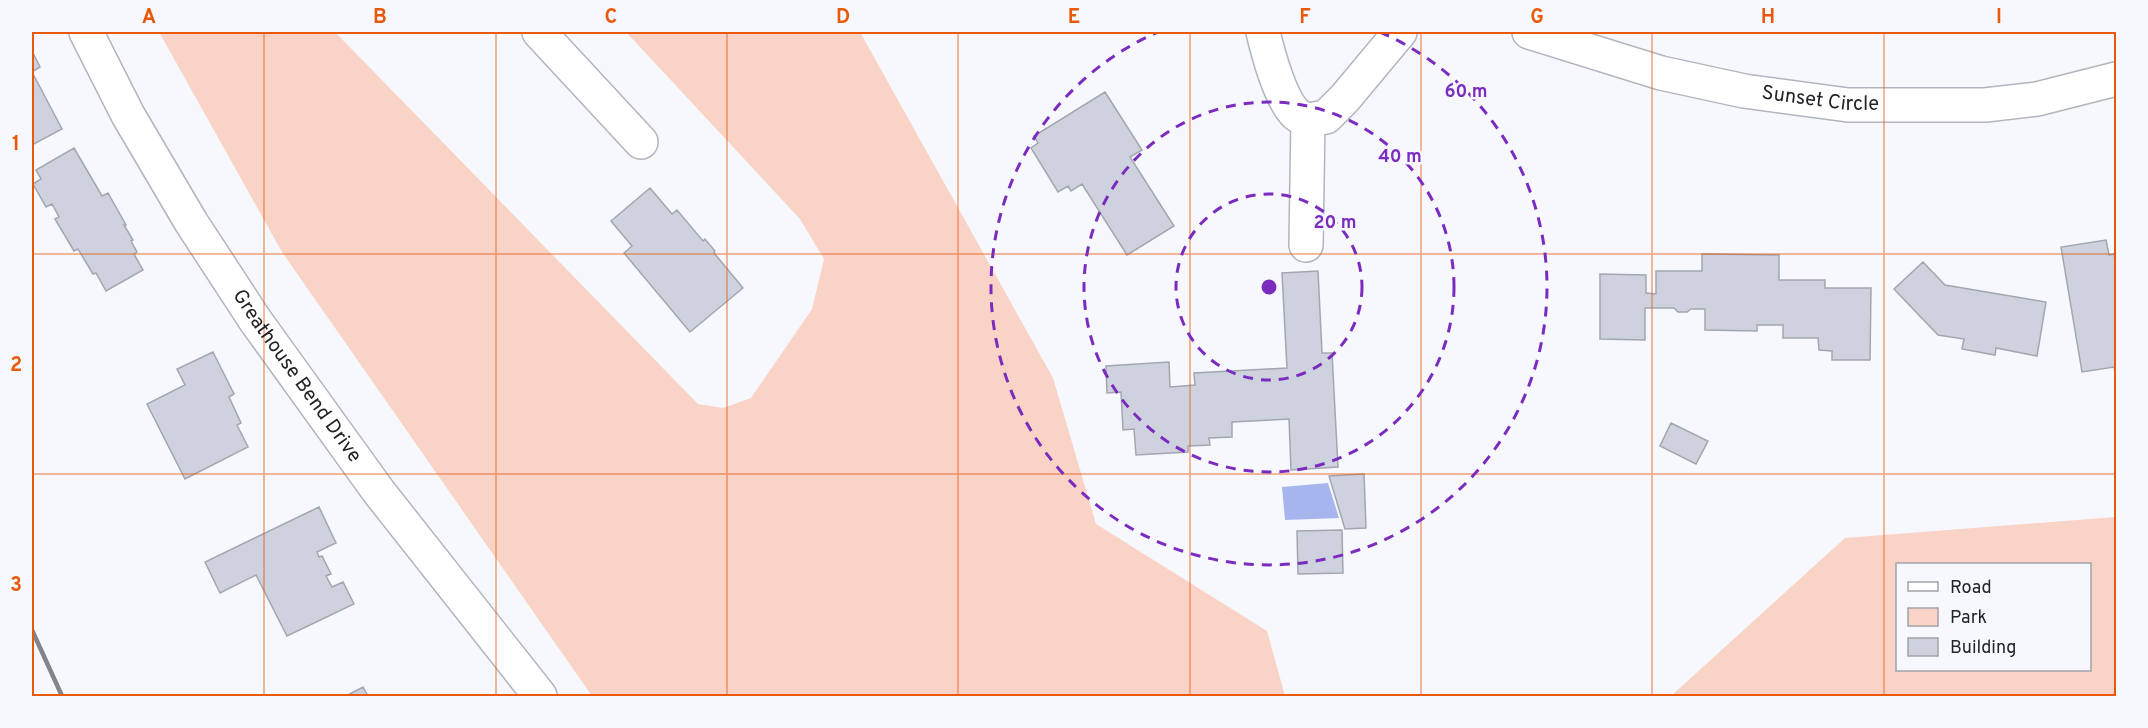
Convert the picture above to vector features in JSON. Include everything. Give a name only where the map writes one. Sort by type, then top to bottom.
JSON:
[{"type":"street","name":"Greathouse Bend Drive","points":[[86,32],[128,115],[191,222],[255,320],[379,492],[540,696]]},
{"type":"street","points":[[539,32],[641,142]]},
{"type":"street","points":[[1263,32],[1274,73],[1291,108],[1297,115],[1308,120],[1326,117],[1345,98],[1400,32]]},
{"type":"street","name":"Sunset Circle","points":[[1529,32],[1661,73],[1744,91],[1848,105],[1985,105],[2037,99],[2116,79]]},
{"type":"street","points":[[1306,245],[1308,120]]},
{"type":"green space","points":[[159,32],[335,32],[698,404],[723,408],[751,398],[812,309],[824,259],[800,219],[626,32],[860,32],[1053,378],[1096,524],[1267,631],[1285,696],[592,696],[282,252]]},
{"type":"green space","points":[[2116,517],[2116,696],[1671,696],[1845,538]]},
{"type":"water","points":[[1328,483],[1339,518],[1285,520],[1282,487]]},
{"type":"building","points":[[32,54],[40,67],[32,72]]},
{"type":"building","points":[[32,72],[62,129],[32,145]]},
{"type":"building","points":[[1105,92],[1142,150],[1130,157],[1174,226],[1127,255],[1082,184],[1071,191],[1068,186],[1058,192],[1031,148],[1038,143],[1034,136]]},
{"type":"building","points":[[74,148],[102,196],[108,193],[133,240],[131,241],[137,252],[134,254],[143,270],[106,291],[78,249],[74,251],[55,219],[59,217],[52,204],[46,207],[33,184],[41,179],[36,170]]},
{"type":"building","points":[[650,188],[672,214],[677,210],[703,241],[705,239],[743,288],[690,332],[624,253],[632,246],[611,221]]},
{"type":"building","points":[[2106,240],[2109,255],[2114,254],[2116,267],[2116,379],[2114,367],[2082,372],[2061,247]]},
{"type":"building","points":[[1702,254],[1779,255],[1779,280],[1825,280],[1825,288],[1871,288],[1870,360],[1832,360],[1832,351],[1819,350],[1818,338],[1783,338],[1783,325],[1757,325],[1757,331],[1705,330],[1705,309],[1678,312],[1674,308],[1645,308],[1645,340],[1600,339],[1600,274],[1646,275],[1646,293],[1656,294],[1656,271],[1702,271]]},
{"type":"building","points":[[1923,262],[1945,285],[2046,302],[2037,356],[1996,348],[1995,355],[1962,349],[1964,339],[1938,335],[1894,289]]},
{"type":"building","points":[[1318,271],[1322,353],[1332,353],[1338,467],[1291,470],[1289,419],[1232,422],[1232,437],[1209,438],[1210,445],[1188,446],[1188,452],[1136,455],[1134,429],[1123,430],[1121,392],[1107,393],[1106,366],[1169,362],[1170,387],[1195,385],[1194,373],[1287,368],[1282,273]]},
{"type":"building","points":[[213,352],[234,394],[229,397],[241,423],[237,425],[248,447],[185,479],[147,404],[185,385],[177,369]]},
{"type":"building","points":[[1671,423],[1708,441],[1696,464],[1660,446]]},
{"type":"building","points":[[1364,474],[1366,528],[1345,529],[1329,476]]},
{"type":"building","points":[[319,507],[336,543],[317,552],[319,557],[322,556],[331,574],[326,576],[332,587],[343,582],[354,604],[287,636],[256,575],[220,593],[205,562]]},
{"type":"building","points":[[1342,530],[1343,573],[1298,574],[1297,531]]},
{"type":"building","points":[[363,687],[368,696],[346,696]]},
{"type":"railway","points":[[32,630],[62,696]]}]
